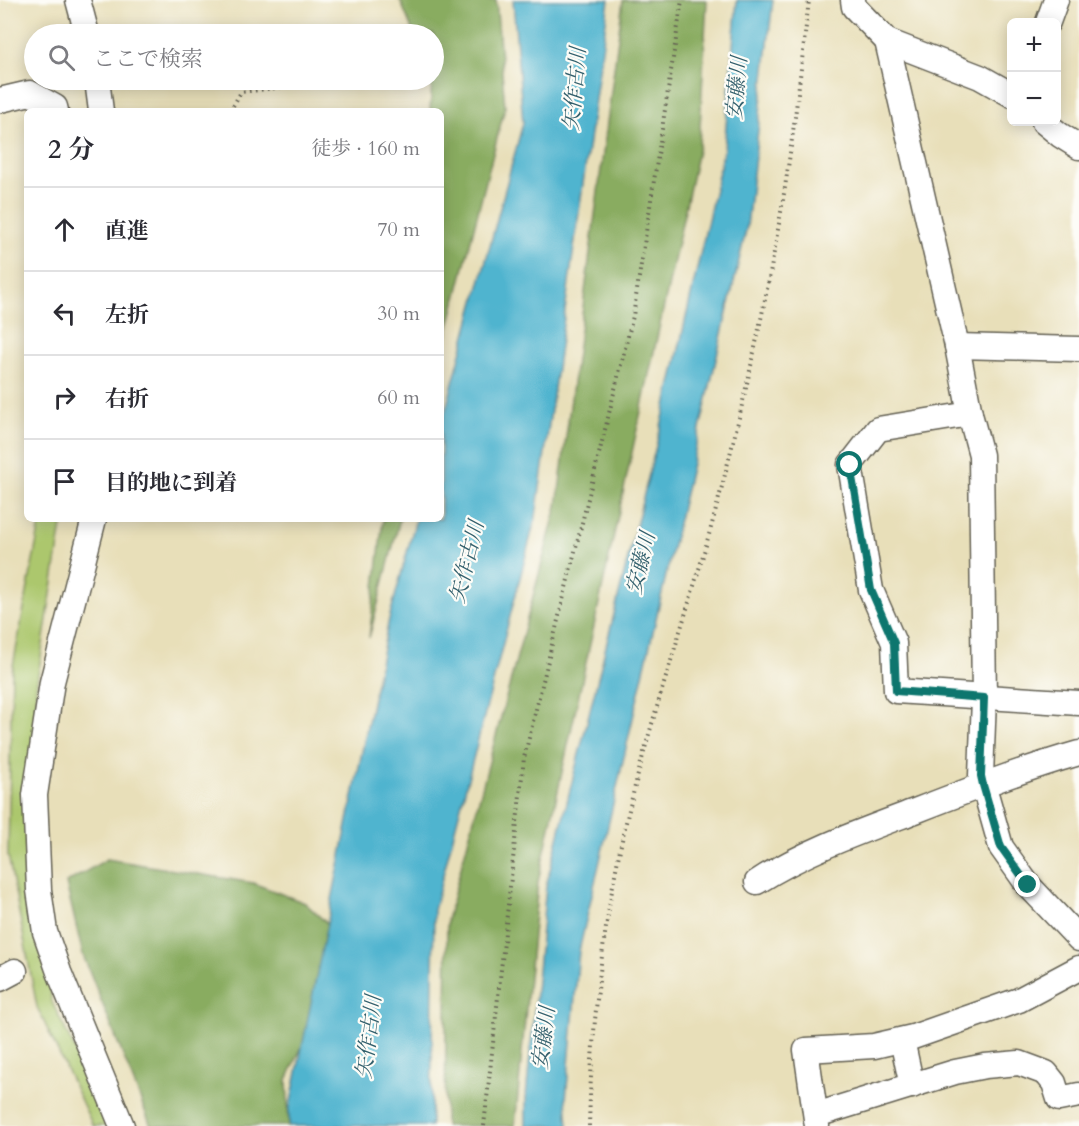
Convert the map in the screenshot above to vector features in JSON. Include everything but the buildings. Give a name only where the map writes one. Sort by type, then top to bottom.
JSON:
[{"type":"street","points":[[78,0],[84,24]]},
{"type":"street","points":[[1049,18],[1056,0]]},
{"type":"street","points":[[857,2],[887,41],[981,455],[984,698],[981,776],[983,785],[1001,847],[1028,885],[1079,939]]},
{"type":"street","points":[[887,41],[980,77],[1007,93]]},
{"type":"street","points":[[98,90],[101,108]]},
{"type":"street","points":[[0,100],[30,93],[55,108]]},
{"type":"street","points":[[1049,126],[1079,147]]},
{"type":"street","points":[[957,346],[1079,349]]},
{"type":"street","points":[[970,414],[878,429],[850,465],[871,590],[894,643],[896,691],[1079,703]]},
{"type":"street","points":[[93,522],[52,682],[35,795],[39,890],[48,942],[122,1126]]},
{"type":"street","points":[[757,882],[777,869],[871,828],[983,785],[1079,753]]},
{"type":"street","points":[[1079,968],[1019,1000],[902,1040],[874,1046],[806,1050],[816,1121],[955,1072],[985,1066],[1019,1063],[1046,1073],[1054,1083],[1059,1099],[1079,1095]]},
{"type":"street","points":[[902,1040],[912,1086]]},
{"type":"path","points":[[484,1126],[524,758],[633,316],[682,0]]},
{"type":"path","points":[[589,1126],[591,1073],[606,922],[632,795],[719,495],[751,357],[777,235],[797,108],[809,0]]},
{"type":"path","points":[[232,108],[242,92],[259,90]]},
{"type":"green space","points":[[400,0],[496,0],[505,107],[444,345],[444,108],[430,108],[431,90],[444,90],[444,24],[410,24]]},
{"type":"green space","points":[[623,0],[707,0],[699,146],[538,882],[515,1126],[445,1126],[447,920],[557,506]]},
{"type":"green space","points":[[40,522],[63,522],[36,688],[51,1000],[112,1126],[93,1126],[37,1007],[8,855],[12,671]]},
{"type":"green space","points":[[383,522],[399,522],[369,638]]},
{"type":"green space","points":[[107,859],[253,883],[305,903],[348,943],[287,1080],[289,1126],[151,1126],[83,955],[66,883]]},
{"type":"water","name":"矢作古川","points":[[513,0],[609,0],[536,516],[434,910],[431,1126],[289,1126],[289,1111],[389,619],[415,522],[444,522],[444,416],[523,123]]},
{"type":"water","name":"安藤川","points":[[737,0],[773,0],[747,226],[579,951],[566,1099],[568,1126],[526,1126],[526,1097],[546,886],[666,406],[724,149]]},
{"type":"route","points":[[850,465],[871,590],[894,643],[896,691],[984,698],[981,776],[983,785],[1001,847],[1028,885]]}]
